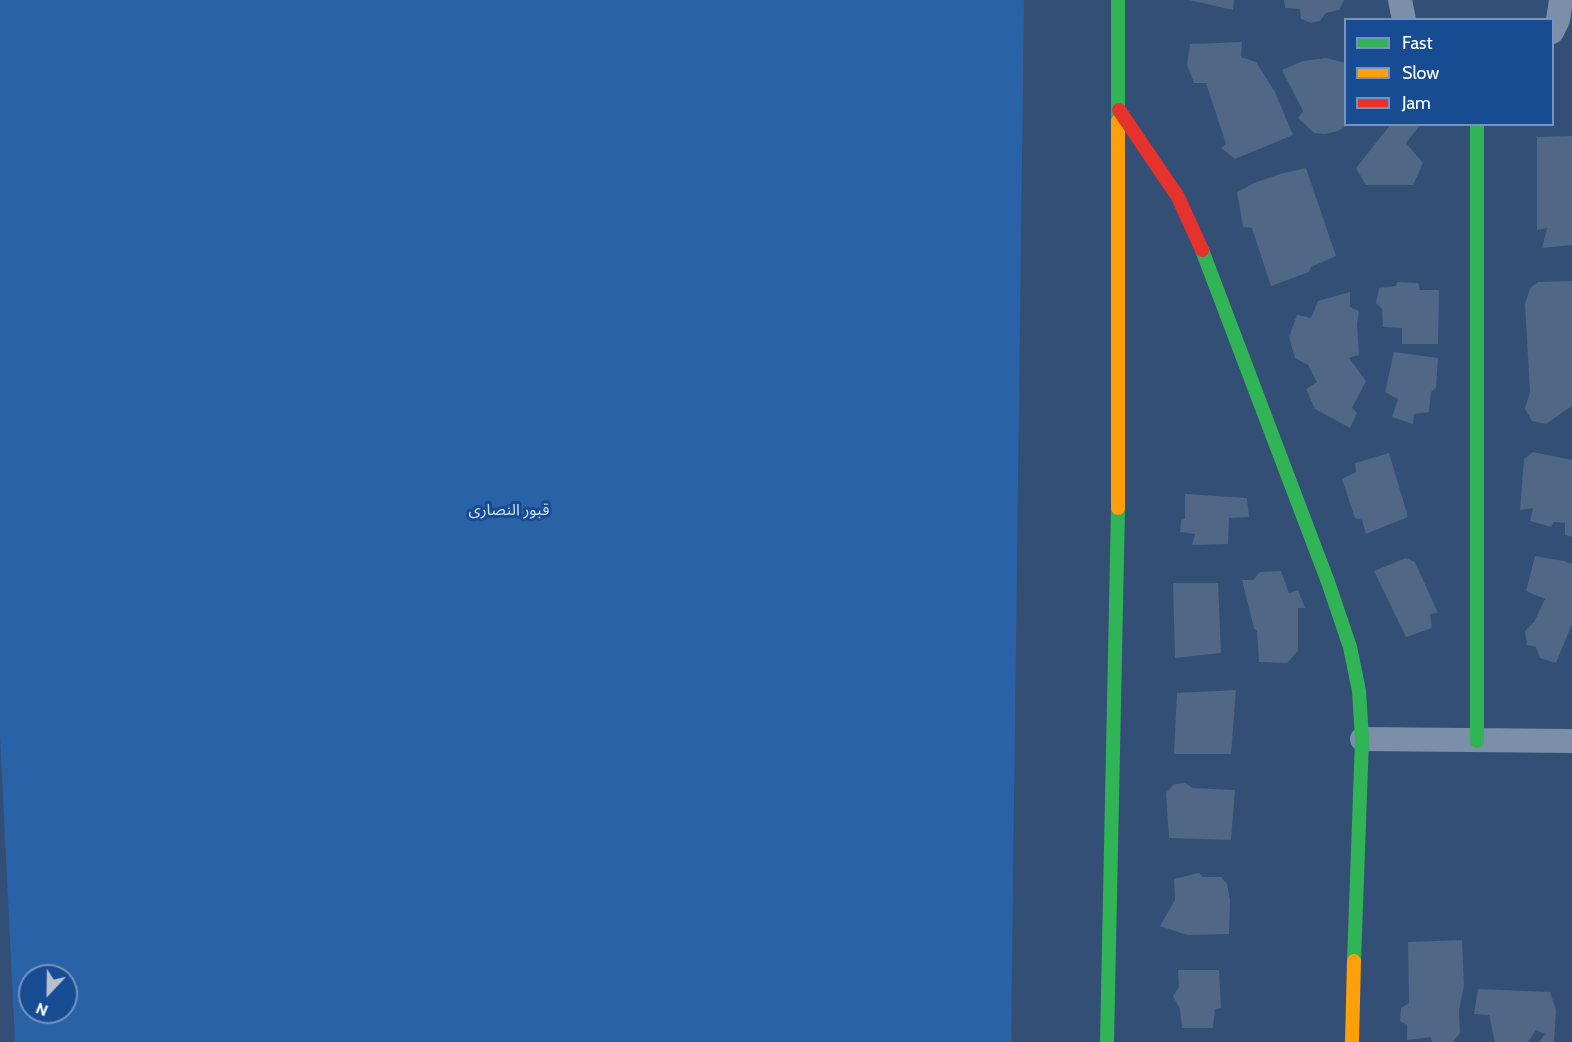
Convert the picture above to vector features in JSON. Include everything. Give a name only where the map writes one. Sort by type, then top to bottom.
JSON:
[{"type":"street","points":[[1107,1042],[1119,474],[1118,0]]},
{"type":"street","points":[[1400,0],[1404,18]]},
{"type":"street","points":[[1554,28],[1558,20],[1561,0]]},
{"type":"street","points":[[1119,110],[1178,197],[1195,231],[1328,582],[1350,647],[1359,691],[1362,739],[1355,886],[1352,1042]]},
{"type":"street","points":[[1477,126],[1477,741]]},
{"type":"street","points":[[1362,739],[1572,741]]},
{"type":"green space","name":"قبور النصارى","points":[[0,0],[1024,0],[1011,1042],[15,1042],[0,735]]},
{"type":"building","points":[[1189,0],[1234,0],[1233,10]]},
{"type":"building","points":[[1284,0],[1344,0],[1339,10],[1326,13],[1320,21],[1311,23],[1301,19],[1300,9],[1285,8]]},
{"type":"building","points":[[1242,42],[1241,57],[1256,62],[1275,92],[1293,135],[1235,159],[1221,148],[1226,144],[1206,83],[1194,83],[1187,65],[1190,44]]},
{"type":"building","points":[[1326,58],[1344,62],[1344,126],[1346,126],[1338,131],[1325,134],[1314,133],[1298,118],[1303,111],[1282,70],[1303,61]]},
{"type":"building","points":[[1389,126],[1419,126],[1406,143],[1423,163],[1413,185],[1366,185],[1356,168]]},
{"type":"building","points":[[1572,136],[1572,245],[1542,248],[1547,228],[1537,230],[1537,137]]},
{"type":"building","points":[[1306,168],[1336,256],[1311,267],[1309,272],[1271,286],[1252,228],[1243,227],[1237,192],[1254,183]]},
{"type":"building","points":[[1572,281],[1572,406],[1546,424],[1532,421],[1525,409],[1530,392],[1525,304],[1530,288],[1538,282]]},
{"type":"building","points":[[1397,282],[1418,283],[1420,290],[1439,290],[1438,344],[1402,344],[1402,328],[1383,327],[1382,309],[1376,303],[1379,288],[1396,286]]},
{"type":"building","points":[[1350,292],[1350,307],[1359,311],[1357,324],[1359,355],[1349,358],[1366,381],[1352,408],[1357,413],[1350,428],[1315,409],[1306,389],[1317,382],[1308,365],[1295,358],[1289,337],[1297,315],[1311,318],[1318,301]]},
{"type":"building","points":[[1394,352],[1438,358],[1436,388],[1431,392],[1429,412],[1414,414],[1413,424],[1392,417],[1398,399],[1385,392]]},
{"type":"building","points":[[1533,452],[1572,460],[1572,537],[1565,535],[1565,523],[1554,522],[1551,527],[1530,521],[1533,508],[1520,510],[1524,459]]},
{"type":"building","points":[[1389,453],[1408,517],[1366,534],[1362,520],[1355,518],[1342,479],[1356,472],[1355,463]]},
{"type":"building","points":[[1185,494],[1247,498],[1249,517],[1229,518],[1228,544],[1192,545],[1195,534],[1180,532],[1181,520],[1185,519]]},
{"type":"building","points":[[1535,556],[1572,564],[1572,624],[1556,663],[1540,658],[1536,647],[1527,645],[1525,631],[1534,622],[1545,599],[1526,591]]},
{"type":"building","points":[[1406,558],[1415,562],[1438,613],[1430,614],[1432,628],[1406,637],[1374,571]]},
{"type":"building","points":[[1281,571],[1289,593],[1298,590],[1305,608],[1298,608],[1298,651],[1287,663],[1259,662],[1257,631],[1254,628],[1242,580],[1253,580],[1260,572]]},
{"type":"building","points":[[1173,583],[1218,583],[1221,653],[1175,658]]},
{"type":"building","points":[[1236,690],[1231,754],[1174,754],[1177,693]]},
{"type":"building","points":[[1185,783],[1193,788],[1235,790],[1231,840],[1169,838],[1166,793],[1174,784]]},
{"type":"building","points":[[1199,873],[1203,877],[1221,877],[1227,884],[1230,900],[1229,934],[1187,935],[1160,926],[1175,900],[1174,879]]},
{"type":"building","points":[[1462,940],[1464,986],[1459,1010],[1460,1033],[1453,1042],[1432,1042],[1431,1037],[1407,1040],[1407,1025],[1400,1021],[1401,1008],[1409,1003],[1408,942]]},
{"type":"building","points":[[1178,970],[1219,970],[1221,1008],[1215,1009],[1213,1028],[1182,1028],[1180,1009],[1173,996],[1179,987]]},
{"type":"building","points":[[1478,989],[1550,992],[1556,1010],[1554,1042],[1539,1042],[1545,1034],[1536,1030],[1528,1042],[1495,1042],[1489,1015],[1474,1014]]},
{"type":"traffic: fast","points":[[1118,0],[1118,121]]},
{"type":"traffic: fast","points":[[1477,126],[1477,741]]},
{"type":"traffic: fast","points":[[1202,250],[1328,582],[1350,647],[1359,691],[1362,739],[1354,961]]},
{"type":"traffic: fast","points":[[1107,1042],[1118,508]]},
{"type":"traffic: slow","points":[[1118,121],[1118,508]]},
{"type":"traffic: slow","points":[[1352,1042],[1354,961]]},
{"type":"traffic: jam","points":[[1119,110],[1178,197],[1202,250]]}]
